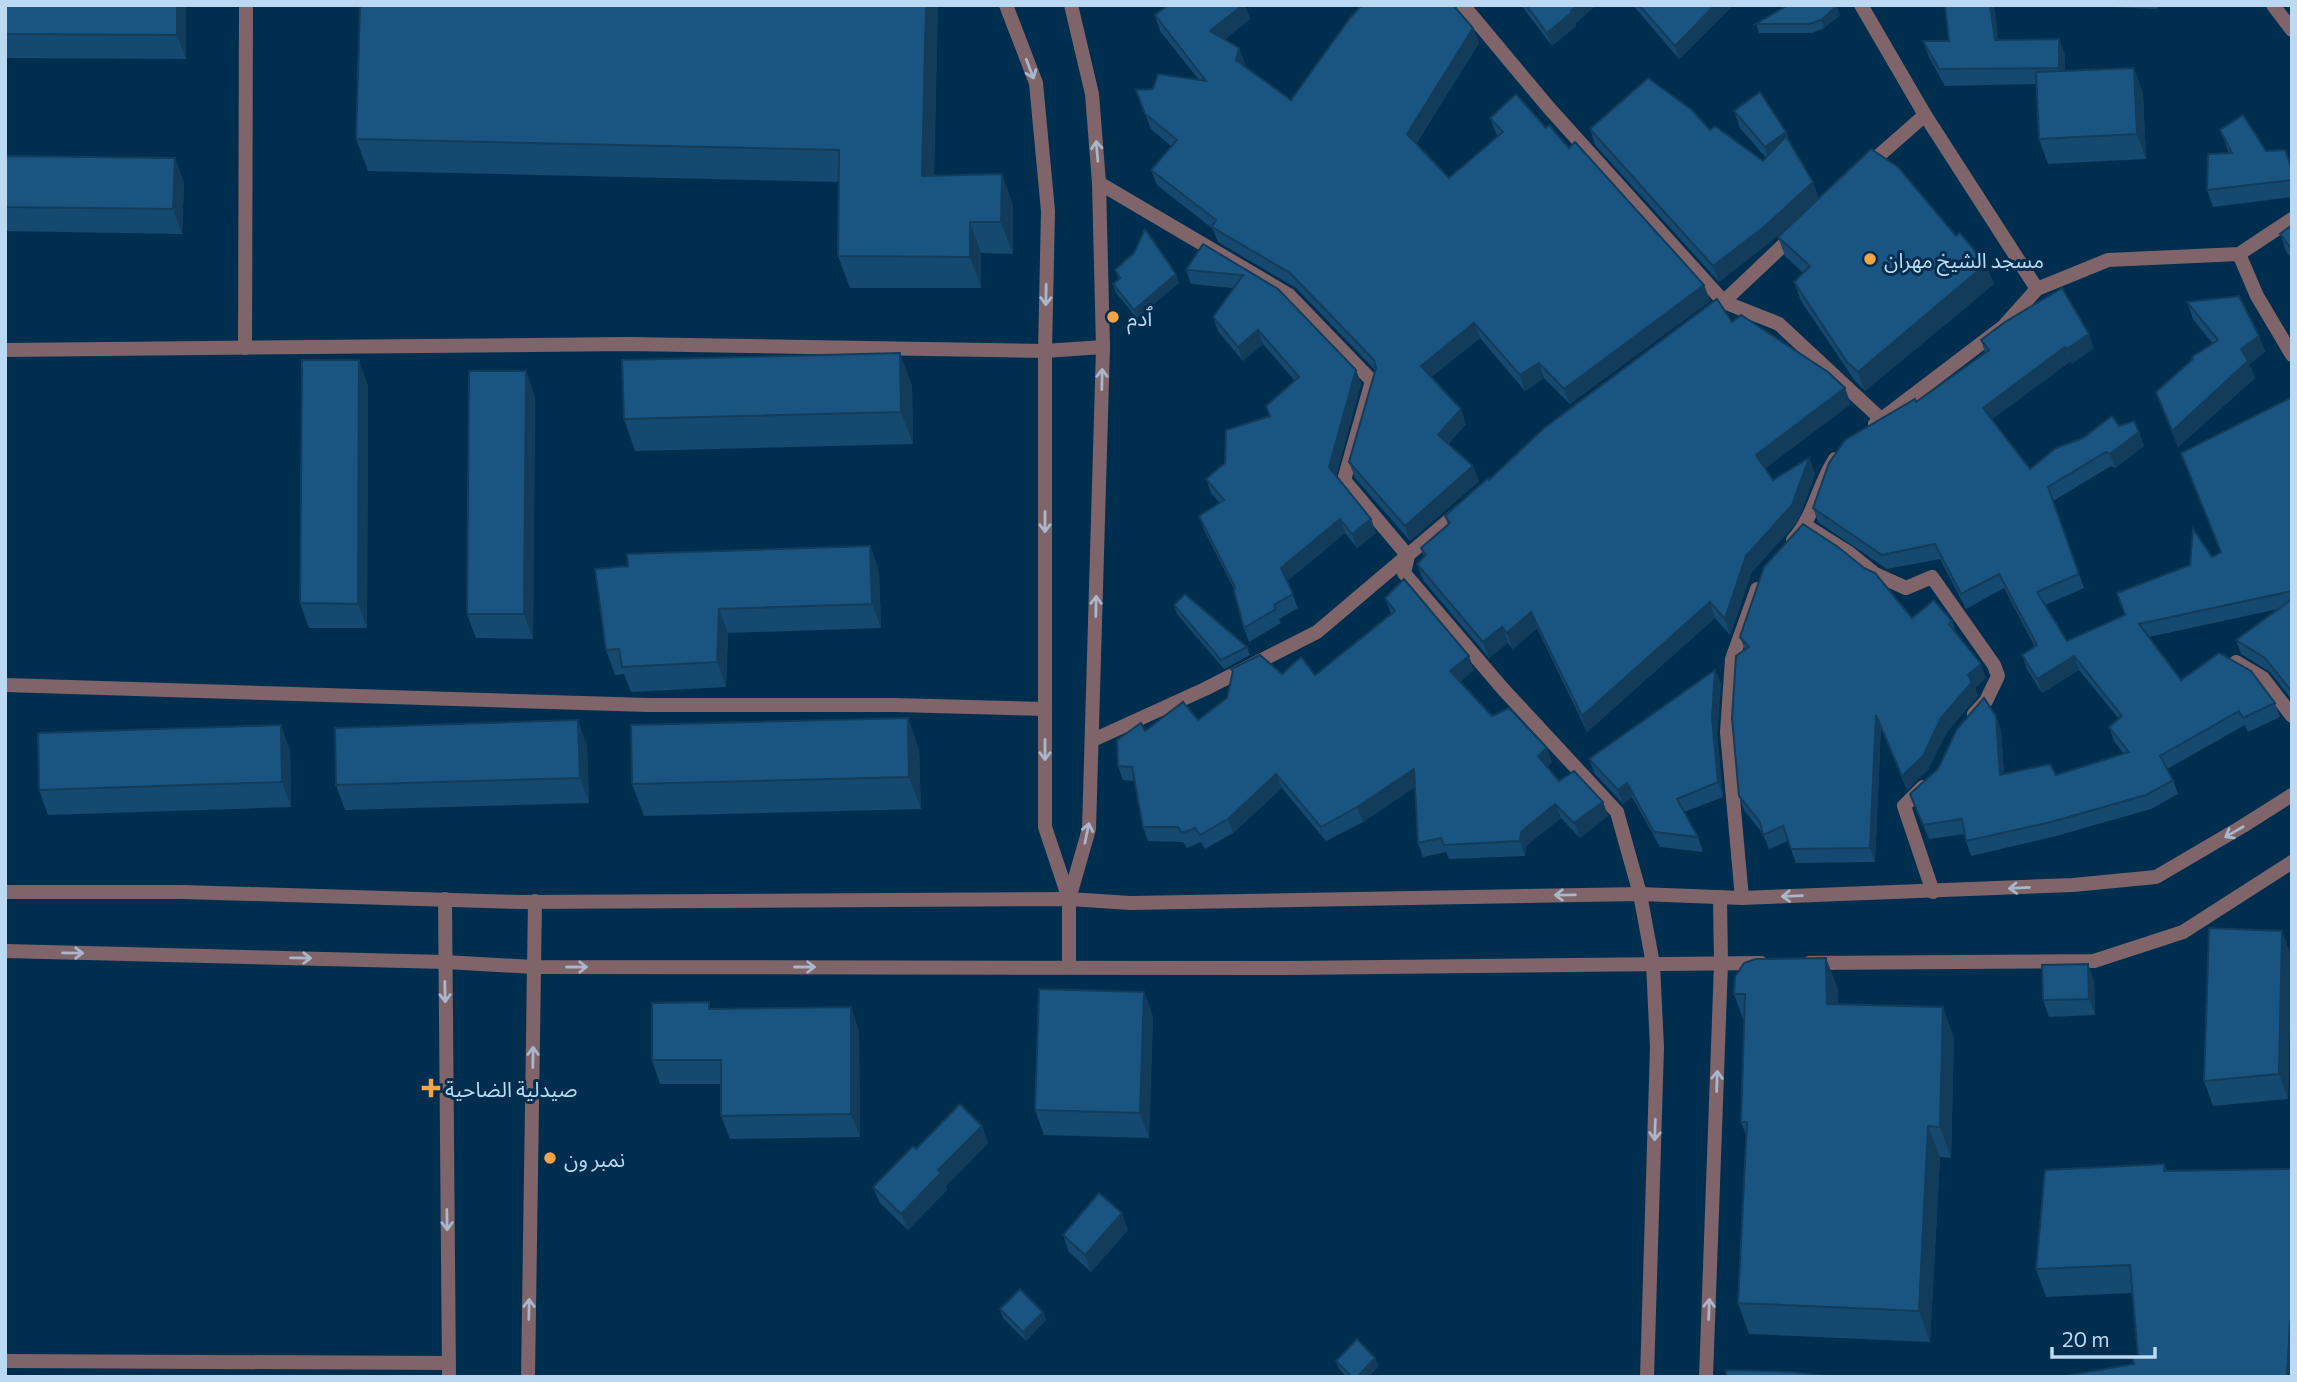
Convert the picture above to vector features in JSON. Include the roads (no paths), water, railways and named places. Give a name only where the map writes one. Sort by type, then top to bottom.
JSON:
[{"type":"street","points":[[245,348],[246,5]]},
{"type":"street","points":[[1006,5],[1036,83],[1048,211],[1045,351],[1045,827],[1069,899]]},
{"type":"street","points":[[1069,967],[1069,899],[1089,829],[1103,347],[1100,183],[1092,94],[1071,5]]},
{"type":"street","points":[[1463,5],[1549,107],[1724,302],[1779,324],[1882,420]]},
{"type":"street","points":[[1861,5],[1925,115],[2036,289]]},
{"type":"street","points":[[2273,5],[2292,30]]},
{"type":"street","points":[[1853,178],[1925,115]]},
{"type":"street","points":[[1100,183],[1289,295],[1372,381],[1344,480],[1408,556]]},
{"type":"street","points":[[1859,433],[1882,420],[2004,326],[2036,289],[2108,260],[2239,254],[2292,219]]},
{"type":"street","points":[[1699,321],[1724,302],[1803,226]]},
{"type":"street","points":[[2239,254],[2257,296],[2292,355]]},
{"type":"street","points":[[5,350],[628,344],[1045,351],[1103,347]]},
{"type":"street","points":[[1779,556],[1806,526],[1826,472],[1841,451]]},
{"type":"street","points":[[1093,740],[1205,689],[1317,632],[1471,501]]},
{"type":"street","points":[[1806,526],[1849,552],[1875,573],[1906,588],[1931,577],[1994,665],[1998,676],[1986,701],[1962,729]]},
{"type":"street","points":[[1408,556],[1404,573],[1503,689],[1617,812],[1640,894],[1653,964],[1657,1047],[1647,1377]]},
{"type":"street","points":[[1742,898],[1728,720],[1732,659],[1761,576]]},
{"type":"street","points":[[2221,654],[2263,678],[2292,716]]},
{"type":"street","points":[[5,685],[648,705],[895,705],[1045,709]]},
{"type":"street","points":[[1933,892],[1904,806],[1936,776]]},
{"type":"street","points":[[5,892],[183,892],[535,901],[1069,899],[1130,903],[1640,894],[1742,898],[1933,892],[2073,885],[2156,877],[2292,795]]},
{"type":"street","points":[[5,951],[445,962],[534,967],[1288,968],[2094,961],[2183,932],[2292,862]]},
{"type":"street","points":[[1706,1377],[1721,964],[1720,897]]},
{"type":"street","points":[[5,1361],[449,1370],[445,899]]},
{"type":"street","points":[[528,1377],[535,901]]},
{"type":"place","name":"مسجد الشيخ مهران","points":[[1870,259]]},
{"type":"place","name":"ٱدم","points":[[1113,317]]},
{"type":"place","name":"صيدلية الضاحية","points":[[431,1088]]},
{"type":"place","name":"نمبر ون","points":[[550,1158]]}]
